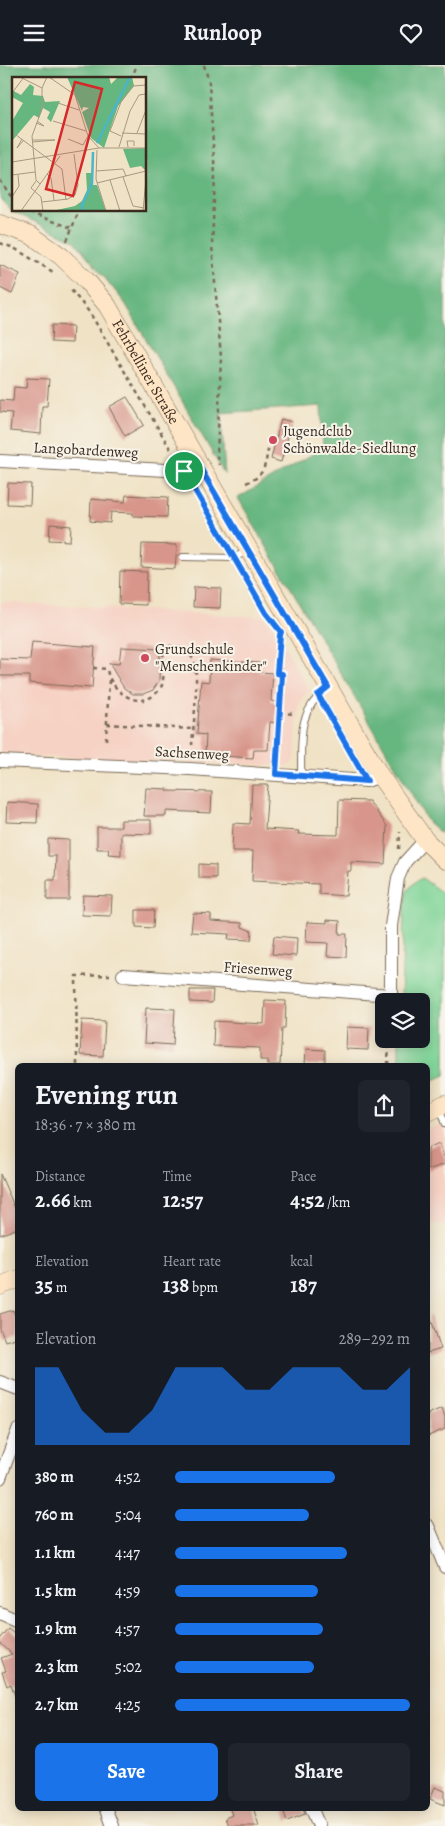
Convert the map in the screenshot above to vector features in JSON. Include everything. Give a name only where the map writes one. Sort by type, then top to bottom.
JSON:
[{"type":"main road","name":"Fehrbelliner Straße","points":[[0,225],[31,235],[61,256],[86,279],[107,305],[191,468],[249,550],[380,776],[425,840],[445,860]]},
{"type":"main road","points":[[0,1286],[15,1280]]},
{"type":"street","name":"Langobardenweg","points":[[0,461],[191,468]]},
{"type":"street","name":"Sachsenweg","points":[[0,761],[123,765],[301,775],[367,781],[380,776]]},
{"type":"street","name":"Friesenweg","points":[[123,975],[391,995],[391,926],[398,878],[405,862],[425,840]]},
{"type":"street","points":[[0,1382],[15,1388]]},
{"type":"street","points":[[0,1478],[15,1438]]},
{"type":"street","points":[[430,1531],[445,1567]]},
{"type":"street","points":[[0,1613],[15,1620]]},
{"type":"street","points":[[106,1811],[112,1826]]},
{"type":"street","points":[[312,1811],[318,1826]]},
{"type":"lane","points":[[182,557],[234,558],[249,550]]},
{"type":"lane","points":[[301,775],[302,729],[305,714],[318,695],[328,687]]},
{"type":"lane","points":[[437,1108],[445,1124]]},
{"type":"path","points":[[132,77],[137,65]]},
{"type":"path","points":[[204,65],[209,82],[215,175],[212,245],[221,358],[217,456]]},
{"type":"path","points":[[0,180],[12,198]]},
{"type":"path","points":[[25,211],[72,228]]},
{"type":"path","points":[[61,256],[79,211]]},
{"type":"path","points":[[0,243],[14,248],[58,276]]},
{"type":"path","points":[[70,288],[90,313],[191,468]]},
{"type":"path","points":[[246,483],[257,479],[262,472],[270,445]]},
{"type":"path","points":[[257,597],[271,619]]},
{"type":"path","points":[[276,774],[282,674],[277,673],[281,632],[286,640]]},
{"type":"path","points":[[109,680],[130,699],[143,700],[150,698],[160,690],[162,685],[163,646],[180,647],[187,651],[195,663],[192,745]]},
{"type":"path","points":[[93,668],[107,669],[109,680],[106,740]]},
{"type":"path","points":[[280,713],[305,714]]},
{"type":"path","points":[[107,724],[193,729]]},
{"type":"path","points":[[77,1063],[76,976],[123,975]]},
{"type":"path","points":[[388,1063],[389,1048]]},
{"type":"shaded area","name":"Grundschule \"Menschenkinder\"","points":[[0,602],[264,617],[273,627],[309,689],[298,706],[295,759],[290,766],[0,755]]},
{"type":"shaded area","points":[[445,1123],[445,1225],[430,1223],[430,1129]]},
{"type":"green space","points":[[0,65],[445,65],[445,837],[428,822],[238,498],[323,448],[321,406],[221,413],[225,475],[125,303],[75,241],[12,211],[146,211],[146,77],[12,77],[12,211],[0,197]]},
{"type":"green space","points":[[422,878],[445,895],[445,1075],[430,1081],[430,1063],[399,1063],[399,1048],[430,1048],[430,993],[401,993],[404,909],[407,891],[415,882]]},
{"type":"building","points":[[0,265],[20,274],[12,294],[0,288]]},
{"type":"building","points":[[52,325],[73,326],[72,343],[51,342]]},
{"type":"building","points":[[27,378],[49,379],[47,406],[42,406],[41,434],[10,431],[12,413],[0,412],[0,400],[13,401],[14,387],[26,388]]},
{"type":"building","points":[[127,397],[144,425],[125,436],[109,407]]},
{"type":"building","points":[[281,419],[292,422],[281,462],[271,459]]},
{"type":"building","points":[[8,483],[31,484],[30,505],[7,504]]},
{"type":"building","points":[[126,495],[168,497],[167,517],[133,516],[133,513],[111,512],[110,523],[90,521],[91,499],[125,502]]},
{"type":"building","points":[[50,524],[71,526],[70,541],[49,540]]},
{"type":"building","points":[[142,544],[177,545],[175,569],[141,567]]},
{"type":"building","points":[[120,571],[147,572],[146,605],[119,604]]},
{"type":"building","points":[[194,587],[221,588],[220,608],[193,607]]},
{"type":"building","points":[[32,642],[95,647],[92,688],[29,683],[29,676],[0,676],[0,659],[30,660]]},
{"type":"building","points":[[121,647],[160,649],[159,681],[153,690],[143,694],[133,694],[124,688],[109,663],[119,664]]},
{"type":"building","points":[[210,660],[259,663],[258,672],[273,673],[271,701],[277,702],[276,723],[270,722],[268,750],[254,750],[253,758],[205,755],[206,735],[197,734],[201,681],[209,682]]},
{"type":"building","points":[[252,785],[268,785],[265,829],[299,831],[298,834],[338,835],[339,800],[369,801],[387,826],[385,864],[351,862],[351,871],[348,871],[346,896],[319,894],[319,884],[252,881],[253,851],[232,851],[233,823],[250,824]]},
{"type":"building","points":[[146,788],[167,789],[167,791],[212,792],[211,813],[166,811],[166,816],[144,816]]},
{"type":"building","points":[[7,802],[38,804],[37,823],[6,822]]},
{"type":"building","points":[[121,820],[151,820],[151,834],[121,833],[121,855],[108,854],[109,849],[97,849],[97,827],[121,827]]},
{"type":"building","points":[[48,839],[69,840],[69,900],[47,900],[47,880],[55,880],[56,856],[48,856]]},
{"type":"building","points":[[199,864],[216,865],[216,878],[199,878]]},
{"type":"building","points":[[83,895],[112,896],[111,916],[82,915]]},
{"type":"building","points":[[136,910],[154,910],[153,928],[136,927]]},
{"type":"building","points":[[193,913],[211,914],[211,921],[242,923],[242,927],[252,931],[251,940],[228,939],[229,934],[191,932]]},
{"type":"building","points":[[327,920],[340,921],[339,934],[347,934],[346,957],[327,956],[328,943],[306,942],[307,922],[327,923]]},
{"type":"building","points":[[274,936],[297,938],[296,956],[272,954]]},
{"type":"building","points":[[190,990],[213,990],[212,1003],[190,1002]]},
{"type":"building","points":[[265,1000],[286,1001],[285,1028],[282,1028],[280,1063],[268,1063],[268,1060],[260,1060],[260,1048],[213,1046],[214,1021],[264,1024]]},
{"type":"building","points":[[146,1008],[175,1009],[173,1045],[144,1043]]},
{"type":"building","points":[[82,1020],[105,1021],[103,1056],[80,1055]]},
{"type":"building","points":[[347,1027],[369,1028],[368,1050],[346,1049]]},
{"type":"building","points":[[306,1049],[325,1050],[325,1063],[305,1063]]},
{"type":"building","points":[[439,1143],[445,1164],[430,1169],[430,1147]]},
{"type":"building","points":[[0,1174],[15,1208],[15,1229],[0,1235]]},
{"type":"building","points":[[13,1310],[15,1315],[15,1338],[5,1341],[0,1329],[0,1314]]},
{"type":"building","points":[[430,1316],[441,1349],[430,1352]]},
{"type":"building","points":[[442,1408],[445,1417],[445,1429],[430,1435],[430,1413]]},
{"type":"building","points":[[8,1628],[15,1634],[15,1696],[11,1684],[7,1686],[2,1672],[6,1671],[1,1658],[12,1654],[0,1643],[0,1638]]},
{"type":"building","points":[[435,1787],[445,1791],[445,1805],[430,1799]]},
{"type":"building","points":[[230,1811],[254,1811],[259,1826],[228,1826],[225,1818],[232,1815]]},
{"type":"building","points":[[283,1811],[304,1811],[305,1814],[287,1821]]},
{"type":"place","name":"Jugendclub Schönwalde-Siedlung","points":[[273,440]]},
{"type":"place","name":"Grundschule \"Menschenkinder\"","points":[[145,658]]},
{"type":"route","points":[[199,466],[222,503],[328,687],[318,695],[367,781],[276,774],[282,674],[277,673],[281,632],[266,613],[184,471],[199,466]]}]
